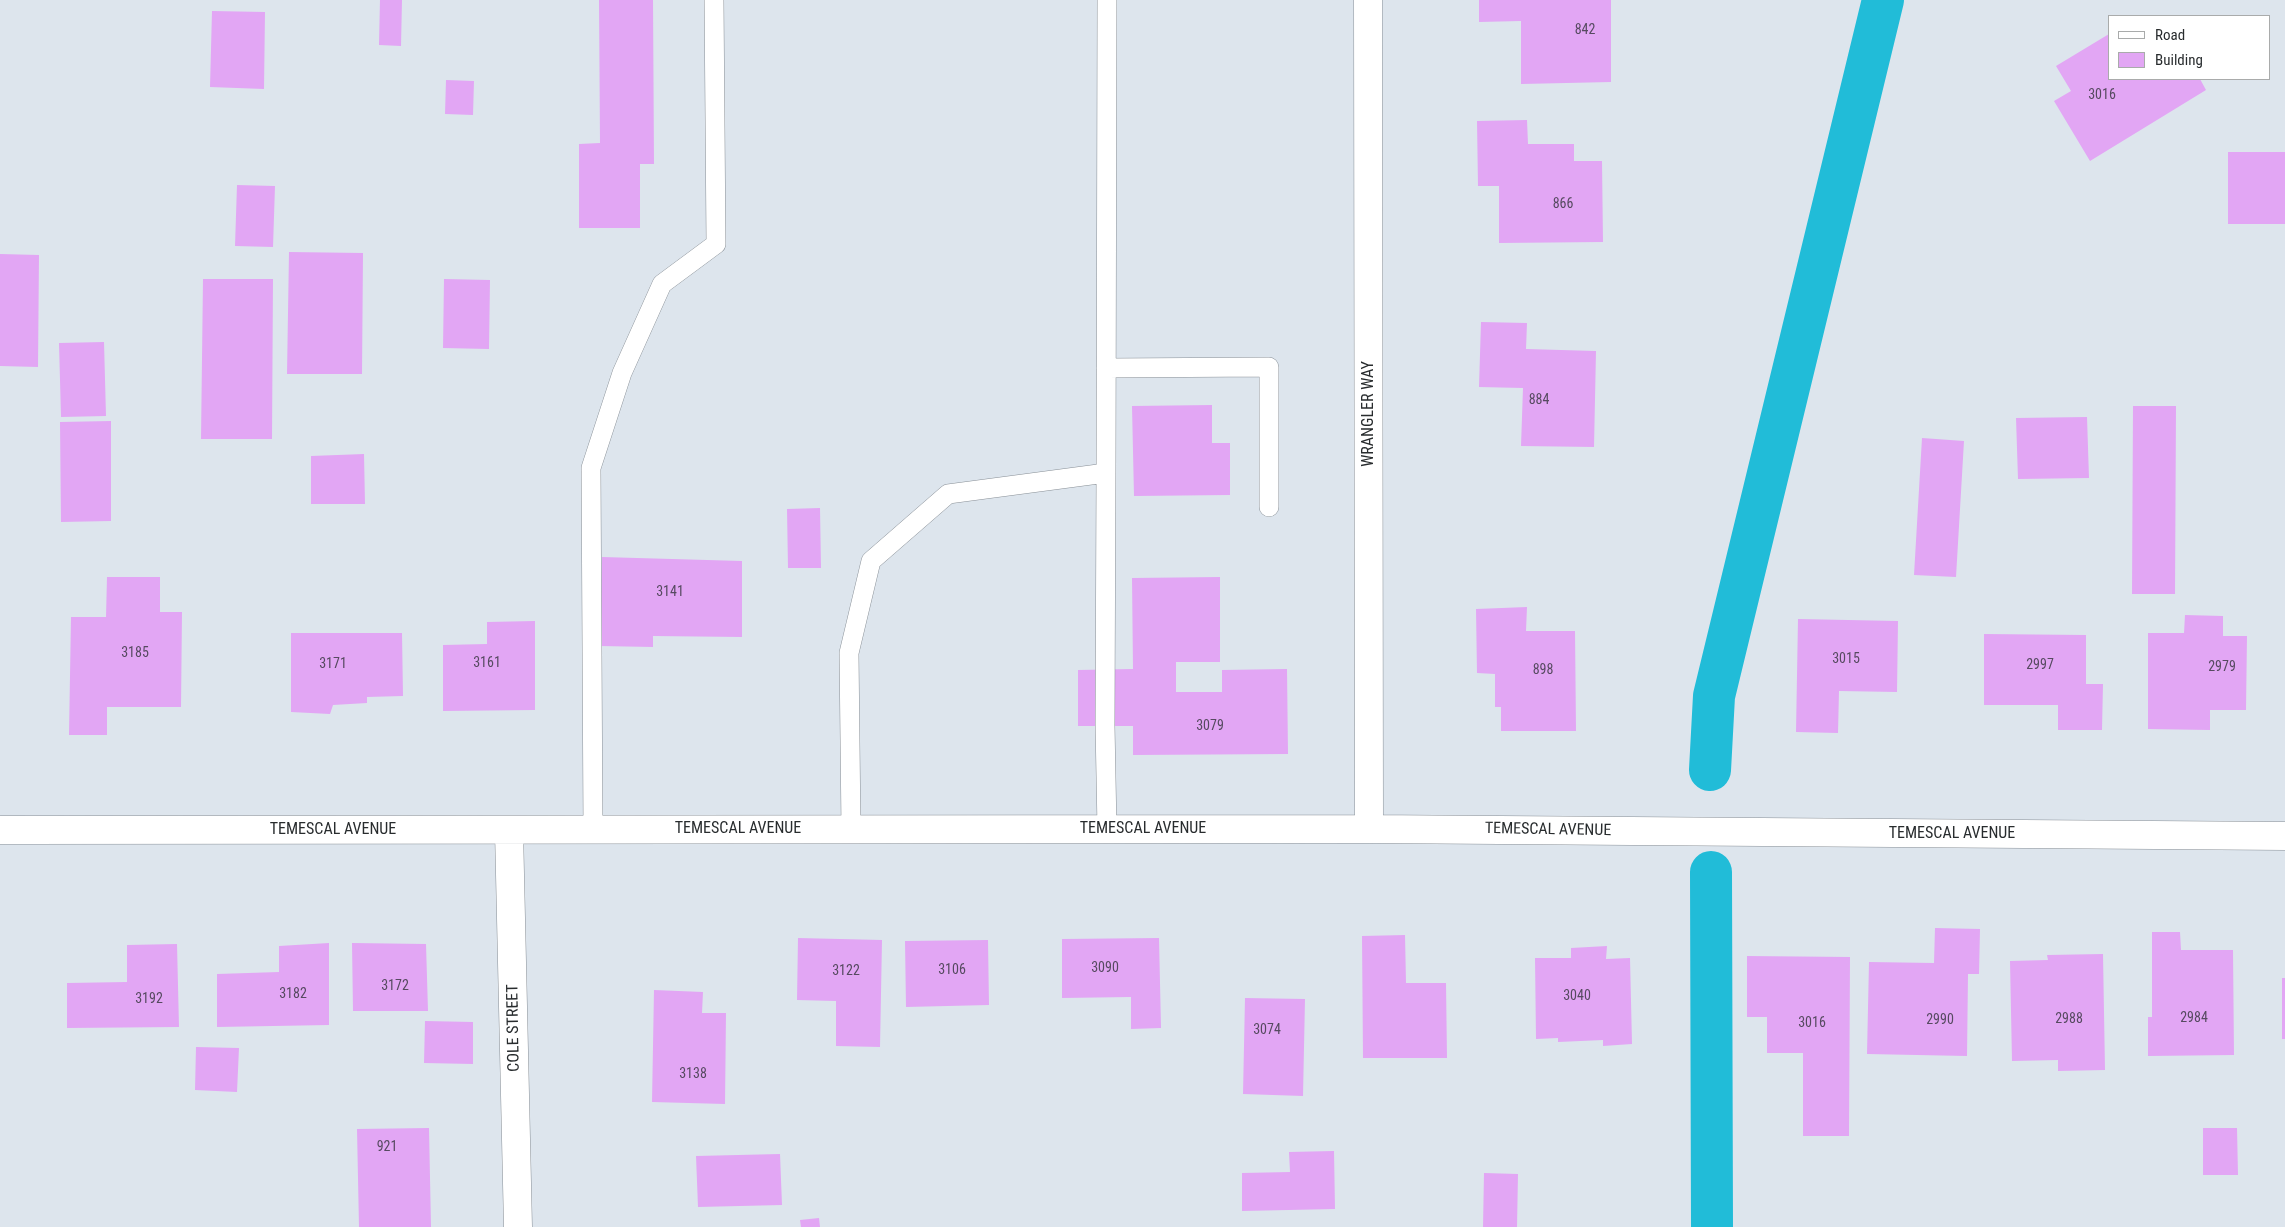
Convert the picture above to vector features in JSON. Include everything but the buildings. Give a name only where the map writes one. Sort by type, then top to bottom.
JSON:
[{"type":"street","name":"WRANGLER WAY","points":[[1368,0],[1369,829]]},
{"type":"street","name":"TEMESCAL AVENUE","points":[[0,830],[1369,829],[2285,836]]},
{"type":"street","name":"COLE STREET","points":[[510,830],[518,1227]]},
{"type":"lane","points":[[594,830],[592,468],[622,373],[662,284],[716,244],[714,0]]},
{"type":"lane","points":[[1107,0],[1107,829]]},
{"type":"lane","points":[[1106,368],[1269,367],[1268,507]]},
{"type":"lane","points":[[851,829],[849,653],[871,561],[948,494],[1106,473]]},
{"type":"waterway","points":[[1710,770],[1714,696],[1883,0]]},
{"type":"waterway","points":[[1711,872],[1712,1227]]}]
